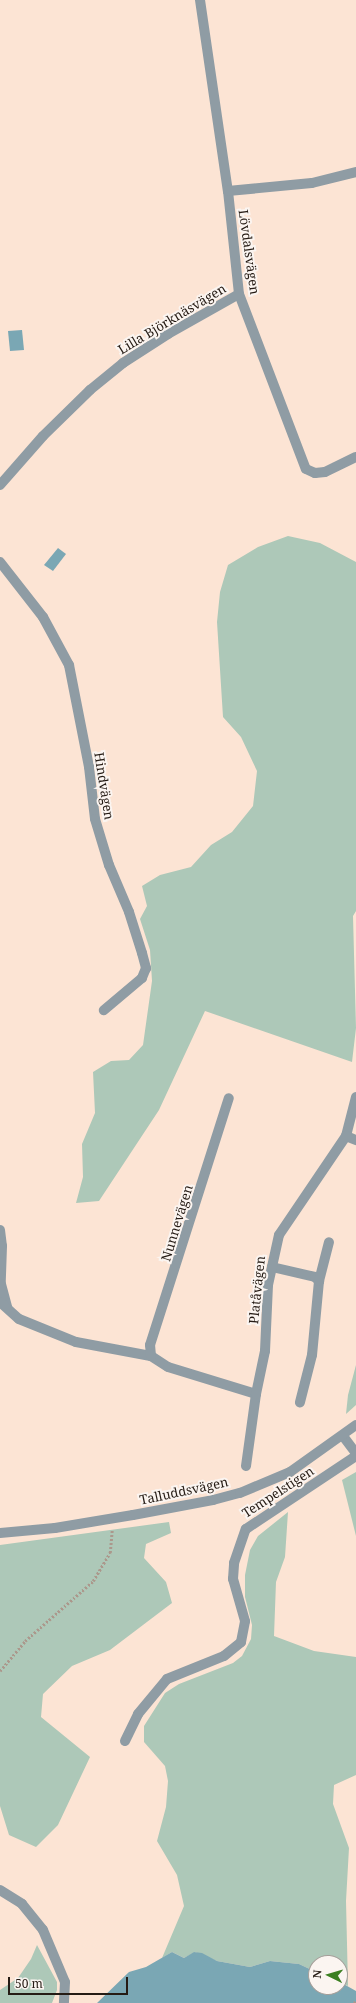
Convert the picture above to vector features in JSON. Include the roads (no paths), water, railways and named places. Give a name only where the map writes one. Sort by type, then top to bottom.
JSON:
[{"type":"street","name":"Lövdalsvägen","points":[[200,0],[228,191],[240,294],[306,469],[315,473],[325,472],[356,457]]},
{"type":"street","points":[[228,191],[312,183],[356,172]]},
{"type":"street","name":"Lilla Björknäsvägen","points":[[0,485],[69,411],[123,363],[168,334],[240,294]]},
{"type":"street","name":"Hindvägen","points":[[0,562],[43,618],[69,665],[89,767],[95,819],[109,865],[130,912],[146,968],[142,978],[104,1010]]},
{"type":"street","name":"Platåvägen","points":[[246,1466],[256,1394],[265,1351],[272,1267],[279,1235],[346,1136],[356,1097]]},
{"type":"street","name":"Nunnevägen","points":[[151,1356],[150,1345],[229,1098]]},
{"type":"street","points":[[346,1136],[356,1140]]},
{"type":"street","points":[[0,1230],[2,1246],[1,1284],[4,1304],[19,1319],[76,1342],[151,1356],[168,1367],[256,1394]]},
{"type":"street","points":[[300,1402],[312,1355],[319,1281],[329,1242]]},
{"type":"street","points":[[272,1267],[315,1277],[319,1281]]},
{"type":"street","name":"Talluddsvägen","points":[[0,1533],[63,1527],[213,1500],[254,1488],[290,1472],[343,1436],[356,1425]]},
{"type":"street","points":[[343,1436],[356,1453]]},
{"type":"street","name":"Tempelstigen","points":[[125,1741],[138,1714],[168,1679],[224,1656],[241,1642],[245,1621],[233,1578],[234,1564],[246,1528],[356,1456]]},
{"type":"street","points":[[0,1890],[22,1904],[43,1930],[65,1982],[67,2000]]},
{"type":"water","points":[[22,330],[24,350],[10,351],[8,331]]},
{"type":"water","points":[[58,548],[66,554],[53,571],[44,565]]},
{"type":"water","points":[[172,1952],[184,1958],[194,1952],[202,1953],[217,1961],[250,1967],[270,1961],[299,1964],[308,1968],[308,1995],[348,1995],[348,1986],[356,1991],[356,2003],[97,2003],[129,1972],[146,1967]]}]
